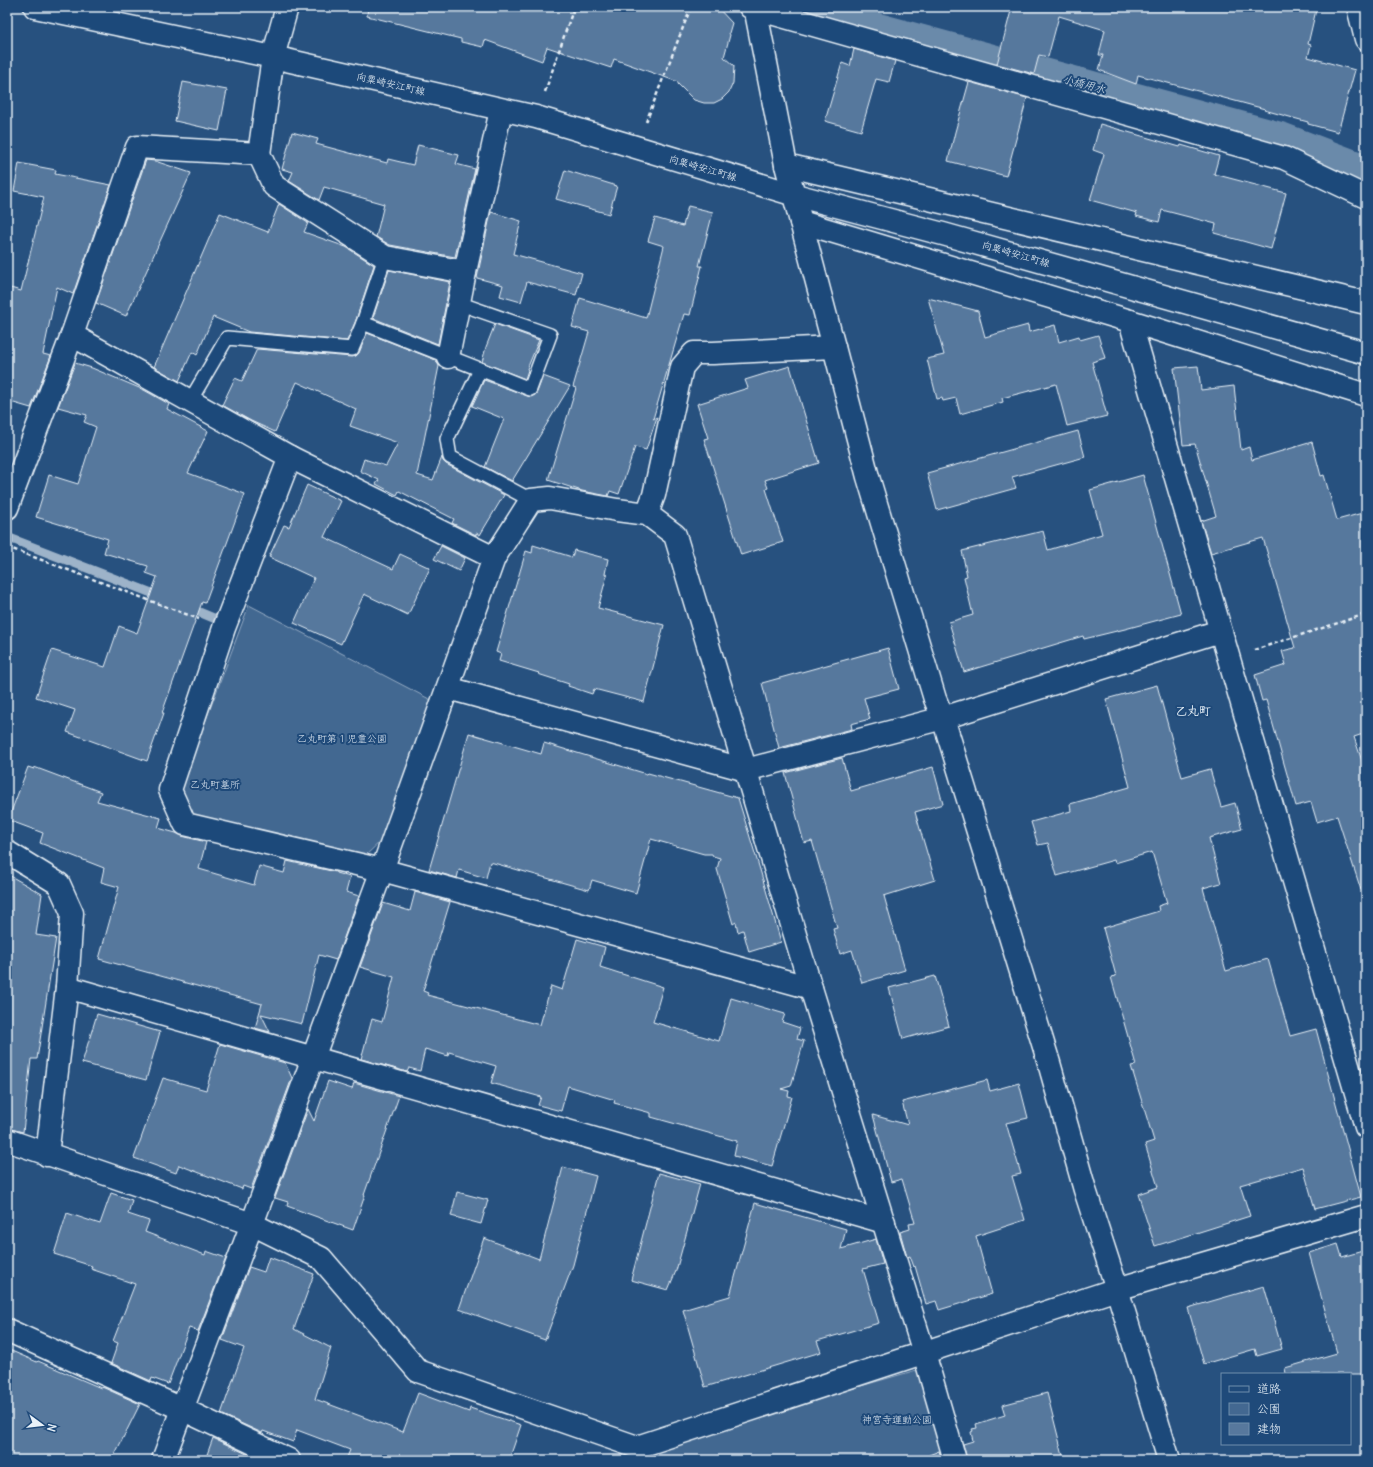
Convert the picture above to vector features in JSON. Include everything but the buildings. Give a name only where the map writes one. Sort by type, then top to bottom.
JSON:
[{"type":"street","name":"向粟崎安江町線","points":[[35,7],[273,57],[536,117],[795,195],[943,234],[1366,353]]},
{"type":"street","points":[[286,7],[273,57],[259,154],[274,186],[385,256],[465,272]]},
{"type":"street","points":[[1169,1460],[1081,1176],[1049,1063],[943,718],[935,699],[868,478],[786,165],[753,7],[1284,158],[1366,198]]},
{"type":"street","points":[[1358,7],[1366,39]]},
{"type":"street","points":[[448,356],[458,303],[501,110]]},
{"type":"street","points":[[7,508],[72,335],[137,147],[259,154]]},
{"type":"street","points":[[786,165],[1366,303]]},
{"type":"street","points":[[801,222],[1130,321],[1366,395]]},
{"type":"street","points":[[1130,321],[1366,1127]]},
{"type":"street","points":[[72,335],[290,457],[494,558]]},
{"type":"street","points":[[647,514],[654,495],[682,367],[694,353],[713,354],[834,348]]},
{"type":"street","points":[[290,457],[224,628],[170,790],[185,824],[382,870],[811,988]]},
{"type":"street","points":[[163,1460],[252,1224],[382,870],[494,558],[531,500],[550,498],[647,514],[675,534],[811,988],[924,1352],[955,1460]]},
{"type":"street","points":[[448,688],[746,770],[943,718],[1220,631]]},
{"type":"street","points":[[7,852],[58,884],[72,912],[67,987],[47,1155]]},
{"type":"street","points":[[67,987],[884,1222]]},
{"type":"street","points":[[7,1140],[47,1155],[252,1224],[320,1258],[418,1371],[635,1454],[924,1352],[1117,1289],[1366,1216]]},
{"type":"street","points":[[7,1330],[182,1409],[289,1460]]},
{"type":"lane","points":[[190,401],[227,338],[352,349],[363,323],[385,256]]},
{"type":"lane","points":[[363,323],[530,389],[550,335],[458,303]]},
{"type":"lane","points":[[480,370],[447,439],[450,457],[531,500]]},
{"type":"path","points":[[536,117],[574,7]]},
{"type":"path","points":[[636,148],[690,7]]},
{"type":"path","points":[[7,547],[224,628]]},
{"type":"path","points":[[1229,658],[1366,614]]},
{"type":"green space","name":"乙丸町第１児童公園","points":[[249,605],[433,701],[387,835],[362,859],[192,814],[180,789]]},
{"type":"green space","name":"神宮寺運動公園","points":[[927,1367],[951,1460],[653,1460],[659,1444]]},
{"type":"waterway","name":"小橋用水","points":[[799,7],[1282,138],[1366,170]]},
{"type":"waterway","points":[[7,537],[162,597]]},
{"type":"waterway","points":[[187,607],[223,622]]},
{"type":"district","name":"乙丸町","points":[[1193,710]]},
{"type":"park label","name":"乙丸町墓所","points":[[215,784]]}]
